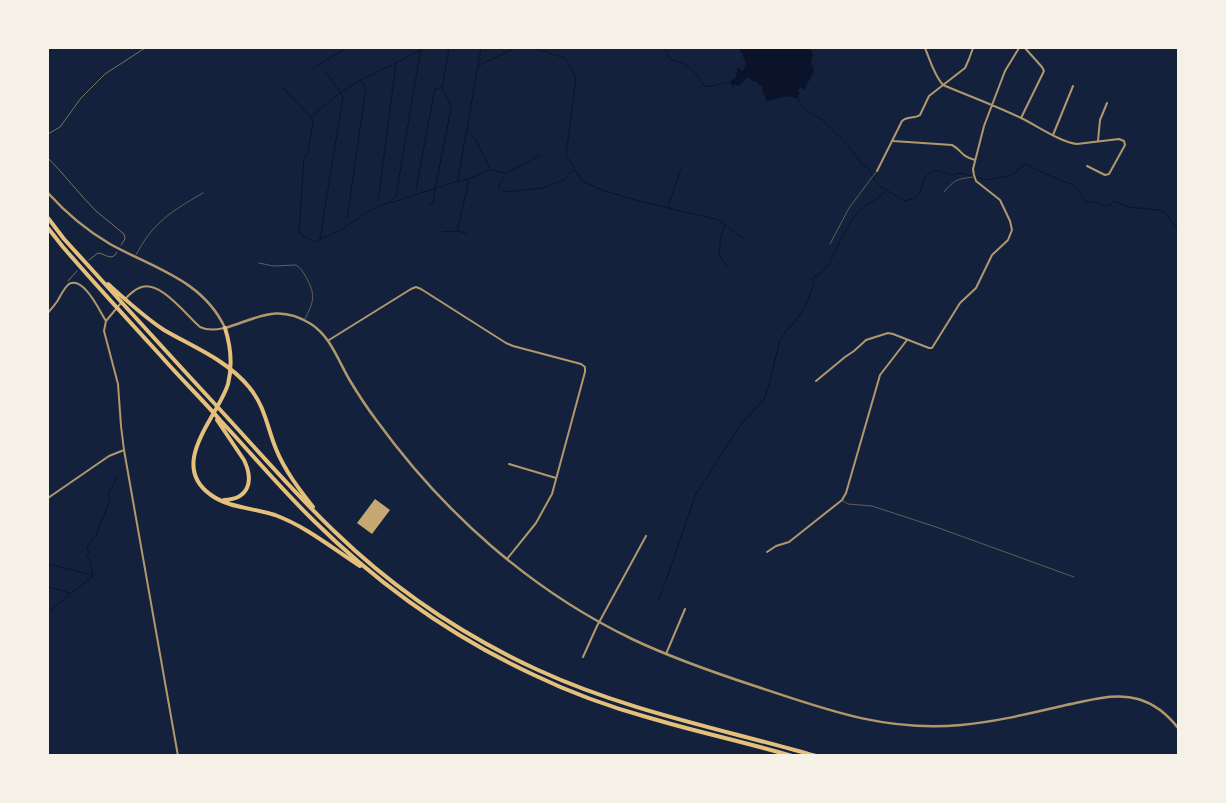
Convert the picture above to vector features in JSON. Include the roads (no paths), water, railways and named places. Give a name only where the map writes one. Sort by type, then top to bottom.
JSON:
[{"type":"highway","points":[[48,218],[64,239],[321,519],[349,546],[426,606],[476,638],[536,670],[609,699],[816,756]]},
{"type":"highway","points":[[48,228],[94,282],[289,496],[370,572]]},
{"type":"highway","points":[[95,273],[155,324],[204,352],[231,370],[247,384],[257,397],[264,412],[276,449],[285,467],[321,519]]},
{"type":"highway","points":[[225,328],[231,350],[231,370],[225,392],[200,436],[194,458],[194,470],[200,484],[208,493],[221,501],[274,515],[297,524],[370,572],[458,635],[533,675],[607,705],[648,718],[792,756]]},
{"type":"highway","points":[[219,420],[244,460],[249,472],[247,487],[241,495],[234,499],[221,501]]},
{"type":"street","points":[[925,48],[940,82],[944,85],[1021,118],[1070,143],[1124,140],[1125,144],[1110,174],[1105,175],[1087,166]]},
{"type":"street","points":[[877,170],[902,121],[905,118],[920,115],[927,99],[965,68],[973,48]]},
{"type":"street","points":[[816,380],[866,340],[888,333],[932,348],[960,303],[976,288],[992,255],[1010,236],[1012,230],[1010,221],[1000,200],[976,180],[973,169],[984,126],[1005,71],[1020,48]]},
{"type":"street","points":[[1021,118],[1044,71],[1042,66],[1025,48]]},
{"type":"street","points":[[1053,135],[1074,86]]},
{"type":"street","points":[[1098,141],[1100,120],[1107,103]]},
{"type":"street","points":[[892,140],[952,145],[966,158],[974,160]]},
{"type":"street","points":[[48,193],[68,214],[110,244],[176,277],[194,289],[216,310],[225,328]]},
{"type":"street","points":[[48,313],[68,285],[76,283],[92,297],[106,321]]},
{"type":"street","points":[[178,756],[124,450],[118,384],[104,332],[108,317],[132,292],[141,287],[149,286],[167,295],[200,327],[205,329],[225,328],[260,315],[268,314],[288,314],[304,320],[317,328],[328,341],[360,397],[377,422],[438,496],[476,533],[552,593],[632,639],[666,654],[724,676],[845,715],[882,723],[943,726],[988,721],[1118,696],[1137,698],[1156,706],[1178,728]]},
{"type":"street","points":[[328,341],[411,288],[416,287],[421,288],[513,346],[581,364],[585,367],[552,494],[541,516],[507,559]]},
{"type":"street","points":[[768,552],[776,546],[789,542],[842,500],[846,493],[880,375],[907,340]]},
{"type":"street","points":[[48,498],[109,456],[124,450]]},
{"type":"street","points":[[509,464],[556,478]]},
{"type":"street","points":[[583,657],[599,621],[646,536]]},
{"type":"street","points":[[666,654],[685,609]]},
{"type":"lane","points":[[830,244],[849,208],[873,178],[877,170]]},
{"type":"lane","points":[[944,192],[952,182],[974,177]]},
{"type":"lane","points":[[135,257],[141,245],[158,224],[176,208],[203,193]]},
{"type":"lane","points":[[259,263],[273,266],[291,264],[299,266],[313,293],[312,305],[304,320]]},
{"type":"lane","points":[[842,500],[848,504],[872,506],[936,526],[1074,577]]},
{"type":"water","points":[[742,48],[810,48],[813,54],[811,62],[814,69],[813,73],[804,90],[801,87],[798,91],[800,93],[797,99],[790,96],[766,101],[762,86],[756,81],[753,82],[749,77],[740,85],[737,86],[735,84],[733,87],[731,84],[731,80],[735,78],[738,70],[735,69],[739,68],[742,71],[745,66],[745,59],[739,50]]},
{"type":"waterway","points":[[313,68],[347,48]]},
{"type":"waterway","points":[[390,202],[396,196],[421,48]]},
{"type":"waterway","points":[[312,116],[341,92],[424,48]]},
{"type":"waterway","points":[[430,204],[433,204],[451,111],[449,102],[442,90],[449,48]]},
{"type":"waterway","points":[[458,180],[481,48]]},
{"type":"waterway","points":[[478,66],[515,48]]},
{"type":"waterway","points":[[534,48],[564,58],[576,78],[566,155],[582,181],[602,190],[635,200],[719,220],[725,225],[721,235],[719,255],[729,268]]},
{"type":"waterway","points":[[664,48],[671,60],[683,63],[691,69],[705,87],[731,82]]},
{"type":"waterway","points":[[378,202],[396,63]]},
{"type":"waterway","points":[[320,239],[343,96],[326,72]]},
{"type":"waterway","points":[[347,219],[366,88],[361,80]]},
{"type":"waterway","points":[[416,189],[435,89],[443,87]]},
{"type":"waterway","points":[[283,88],[311,117],[313,122],[307,156],[304,157],[299,233],[314,242],[339,231],[380,206],[468,179],[490,170],[506,173],[541,155]]},
{"type":"waterway","points":[[798,98],[804,108],[821,119],[845,142],[861,164],[869,169],[880,186],[905,201],[919,195],[925,177],[932,171],[952,175],[960,173],[971,176]]},
{"type":"waterway","points":[[467,129],[475,139],[490,169]]},
{"type":"waterway","points":[[976,177],[987,180],[1012,175],[1025,164],[1074,185],[1081,193],[1083,199],[1088,202],[1109,206],[1114,201],[1128,207],[1160,210],[1165,213],[1178,229]]},
{"type":"waterway","points":[[668,206],[681,169]]},
{"type":"waterway","points":[[505,175],[498,187],[505,192],[543,188],[564,180],[570,172],[575,170]]},
{"type":"waterway","points":[[457,231],[468,179]]},
{"type":"waterway","points":[[659,600],[696,494],[741,424],[764,399],[780,340],[805,307],[814,285],[812,281],[814,276],[818,276],[830,263],[844,233],[857,213],[886,190]]},
{"type":"waterway","points":[[725,225],[744,239]]},
{"type":"waterway","points":[[442,232],[457,231],[466,233]]},
{"type":"waterway","points":[[93,576],[90,560],[87,556],[89,553],[87,547],[96,535],[110,501],[108,494],[118,476]]},
{"type":"waterway","points":[[48,564],[93,575]]},
{"type":"waterway","points":[[48,612],[93,576]]},
{"type":"waterway","points":[[48,587],[70,593]]}]
